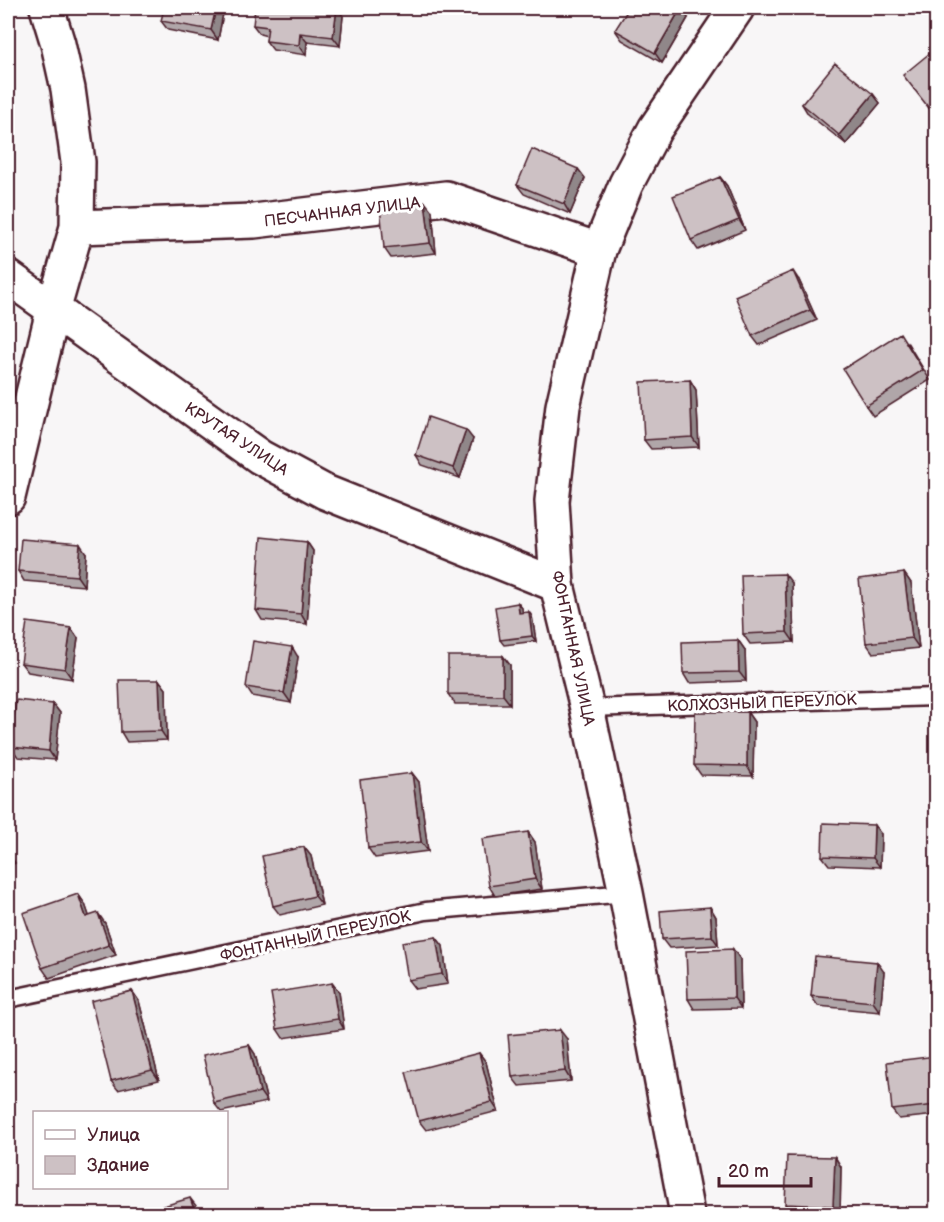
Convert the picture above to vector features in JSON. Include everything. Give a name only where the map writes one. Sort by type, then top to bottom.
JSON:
[{"type":"street","points":[[8,497],[53,311],[77,227],[77,152],[68,89],[47,8]]},
{"type":"street","name":"ФОНТАННАЯ УЛИЦА","points":[[687,1215],[626,893],[587,708],[557,585],[552,501],[563,406],[600,250],[626,184],[655,129],[737,8]]},
{"type":"street","name":"ПЕСЧАННАЯ УЛИЦА","points":[[77,227],[254,221],[446,198],[600,250]]},
{"type":"street","name":"КРУТАЯ УЛИЦА","points":[[8,277],[260,457],[325,492],[557,585]]},
{"type":"lane","name":"КОЛХОЗНЫЙ ПЕРЕУЛОК","points":[[587,708],[936,696]]},
{"type":"lane","name":"ФОНТАННЫЙ ПЕРЕУЛОК","points":[[8,999],[426,911],[626,893]]},
{"type":"building","points":[[164,8],[216,8],[211,30],[161,21]]},
{"type":"building","points":[[255,8],[337,8],[333,37],[300,33],[299,45],[266,41],[268,27],[253,25]]},
{"type":"building","points":[[629,8],[681,8],[655,53],[615,30]]},
{"type":"building","points":[[936,48],[936,117],[903,75]]},
{"type":"building","points":[[835,63],[873,94],[839,135],[802,104]]},
{"type":"building","points":[[532,149],[578,169],[564,204],[517,185]]},
{"type":"building","points":[[720,177],[739,220],[691,240],[673,196]]},
{"type":"building","points":[[425,202],[430,243],[384,248],[380,206]]},
{"type":"building","points":[[793,271],[810,310],[752,336],[735,296]]},
{"type":"building","points":[[900,333],[923,370],[866,406],[843,369]]},
{"type":"building","points":[[690,380],[692,437],[644,440],[641,382]]},
{"type":"building","points":[[428,417],[466,430],[453,468],[416,455]]},
{"type":"building","points":[[261,537],[307,542],[301,614],[256,610]]},
{"type":"building","points":[[21,539],[80,544],[77,576],[18,571]]},
{"type":"building","points":[[904,573],[912,638],[866,643],[859,579]]},
{"type":"building","points":[[785,574],[787,632],[743,634],[741,575]]},
{"type":"building","points":[[518,603],[519,613],[529,612],[532,636],[500,640],[495,607]]},
{"type":"building","points":[[27,622],[71,628],[65,669],[21,663]]},
{"type":"building","points":[[738,640],[739,672],[683,673],[682,642]]},
{"type":"building","points":[[253,641],[292,647],[284,693],[246,687]]},
{"type":"building","points":[[448,656],[503,656],[503,695],[448,694]]},
{"type":"building","points":[[119,680],[159,680],[161,731],[121,732]]},
{"type":"building","points":[[16,700],[53,704],[49,751],[11,747]]},
{"type":"building","points":[[695,712],[747,712],[747,766],[694,765]]},
{"type":"building","points":[[412,773],[421,842],[368,848],[360,780]]},
{"type":"building","points":[[823,823],[874,825],[873,858],[822,856]]},
{"type":"building","points":[[528,832],[535,879],[489,886],[482,839]]},
{"type":"building","points":[[304,847],[315,896],[273,906],[262,856]]},
{"type":"building","points":[[78,894],[86,917],[98,913],[109,945],[42,968],[23,913]]},
{"type":"building","points":[[710,907],[712,936],[662,939],[660,911]]},
{"type":"building","points":[[436,937],[442,974],[408,980],[402,942]]},
{"type":"building","points":[[733,949],[734,998],[688,999],[686,951]]},
{"type":"building","points":[[815,956],[877,962],[873,1002],[811,996]]},
{"type":"building","points":[[332,983],[338,1019],[277,1029],[271,993]]},
{"type":"building","points":[[132,991],[152,1070],[111,1081],[91,1001]]},
{"type":"building","points":[[560,1030],[565,1071],[512,1077],[508,1035]]},
{"type":"building","points":[[249,1045],[260,1092],[214,1103],[203,1055]]},
{"type":"building","points":[[479,1053],[492,1102],[419,1121],[406,1072]]},
{"type":"building","points":[[936,1056],[936,1105],[892,1110],[887,1062]]},
{"type":"building","points":[[787,1156],[835,1157],[833,1206],[785,1204]]},
{"type":"building","points":[[190,1198],[196,1215],[148,1215],[147,1211]]},
{"type":"building","points":[[364,1211],[365,1215],[348,1215]]}]
